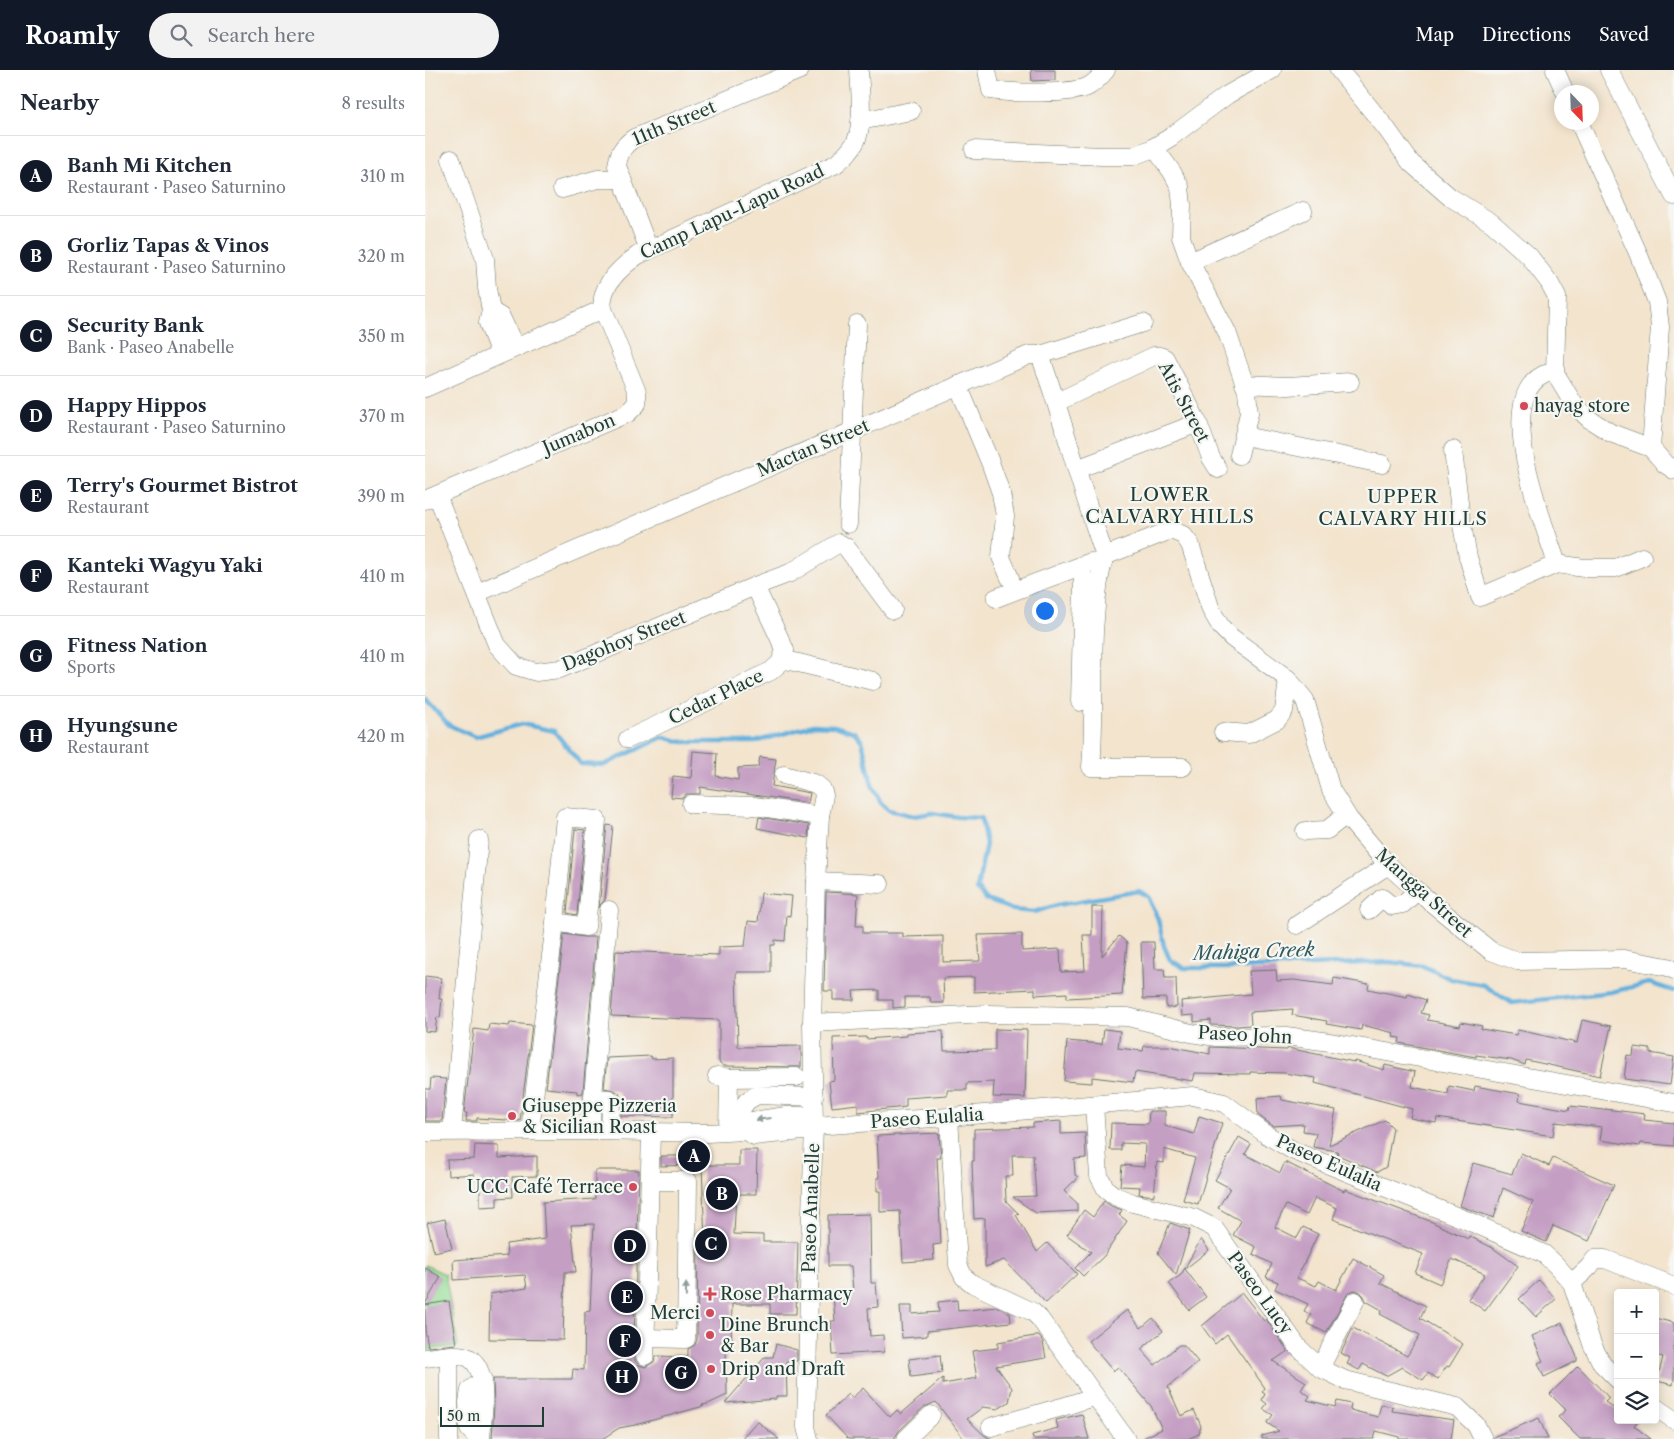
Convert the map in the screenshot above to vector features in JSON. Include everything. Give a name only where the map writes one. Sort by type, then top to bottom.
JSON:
[{"type":"street","name":"11th Street","points":[[649,250],[617,166],[619,154],[625,144],[634,138],[801,70]]},
{"type":"street","name":"Camp Lapu-Lapu Road","points":[[603,309],[602,302],[609,282],[622,267],[638,255],[836,164],[848,154],[857,139],[860,120],[859,70]]},
{"type":"street","points":[[987,70],[991,90],[1008,93],[1076,90],[1089,86],[1099,80],[1106,70]]},
{"type":"street","points":[[975,150],[1133,156],[1171,137],[1227,95],[1272,70]]},
{"type":"street","points":[[1339,70],[1386,128],[1411,163],[1450,197],[1492,223],[1529,256],[1549,282],[1557,297],[1555,372],[1573,402],[1589,419],[1611,434],[1651,448],[1665,464],[1674,470]]},
{"type":"street","points":[[1555,70],[1562,85]]},
{"type":"street","points":[[1609,70],[1674,196]]},
{"type":"street","points":[[860,120],[911,111]]},
{"type":"street","points":[[1583,130],[1638,254],[1657,302],[1660,327],[1651,448]]},
{"type":"street","points":[[1154,147],[1180,187],[1181,237],[1190,262],[1227,332],[1247,391],[1249,413],[1239,455]]},
{"type":"street","points":[[451,158],[485,259],[491,311],[488,323],[507,351]]},
{"type":"street","points":[[562,189],[598,179],[622,179]]},
{"type":"street","points":[[1190,262],[1303,211]]},
{"type":"street","points":[[425,388],[603,309]]},
{"type":"street","name":"Jumabon","points":[[431,497],[628,413],[637,404],[637,392],[603,309]]},
{"type":"street","name":"Mactan Street","points":[[477,593],[1029,355],[1040,356],[1143,323]]},
{"type":"street","points":[[848,524],[857,324]]},
{"type":"street","points":[[1040,356],[1057,402],[1105,556],[1096,593],[1091,767],[1183,767]]},
{"type":"street","name":"Atis Street","points":[[1057,402],[1154,356],[1165,358],[1198,423],[1211,458],[1218,469]]},
{"type":"street","points":[[1555,372],[1543,375],[1532,385],[1523,399],[1521,427],[1525,466],[1557,564]]},
{"type":"street","points":[[1244,384],[1288,386],[1351,382]]},
{"type":"street","points":[[958,385],[1001,494],[1005,516],[1001,556],[1010,578]]},
{"type":"street","points":[[1077,469],[1198,423]]},
{"type":"street","points":[[1244,436],[1382,464]]},
{"type":"street","points":[[1453,450],[1461,520],[1468,557],[1480,597],[1557,564],[1584,568],[1616,568],[1642,558]]},
{"type":"street","name":"Dagohoy Street","points":[[431,497],[477,593],[497,645],[516,666],[536,672],[560,669],[790,573],[839,543],[846,547],[893,610]]},
{"type":"street","name":"Mangga Street","points":[[996,598],[1171,530],[1183,535],[1190,544],[1211,610],[1221,627],[1232,638],[1288,678],[1305,700],[1331,790],[1346,815],[1388,865],[1417,891],[1491,951],[1517,961],[1624,959],[1668,967],[1674,970]]},
{"type":"street","points":[[1080,702],[1082,566]]},
{"type":"street","name":"Cedar Place","points":[[628,739],[771,671],[783,659],[785,650],[755,586]]},
{"type":"street","points":[[783,659],[873,681]]},
{"type":"street","points":[[1223,732],[1249,734],[1277,720],[1284,711],[1288,678]]},
{"type":"street","name":"Paseo Anabelle","points":[[784,775],[816,784],[822,789],[824,795],[820,816],[816,880],[812,1023],[814,1126],[809,1244],[806,1417],[809,1439]]},
{"type":"street","points":[[691,804],[754,806],[820,816]]},
{"type":"street","points":[[1305,832],[1327,830],[1346,815]]},
{"type":"street","points":[[530,1131],[555,922],[565,817],[597,820],[586,926],[555,922]]},
{"type":"street","points":[[452,1131],[479,840]]},
{"type":"street","points":[[1297,925],[1388,865]]},
{"type":"street","points":[[816,880],[880,884]]},
{"type":"street","points":[[1369,910],[1382,898],[1392,906],[1403,904],[1417,891]]},
{"type":"street","points":[[590,1131],[609,910]]},
{"type":"street","name":"Paseo John","points":[[812,1023],[987,1014],[1127,1017],[1191,1033],[1216,1037],[1286,1036],[1330,1042],[1674,1103]]},
{"type":"street","points":[[737,1131],[723,1077],[797,1077]]},
{"type":"street","points":[[737,1131],[738,1114],[747,1102],[757,1095],[814,1096]]},
{"type":"street","name":"Paseo Eulalia","points":[[425,1132],[737,1131],[755,1136],[803,1131],[814,1126],[949,1117],[1193,1096],[1224,1103],[1267,1136],[1294,1150],[1544,1254],[1557,1265],[1572,1283],[1592,1344],[1602,1364],[1617,1379]]},
{"type":"street","points":[[593,1098],[609,1099],[611,1102],[610,1131]]},
{"type":"street","name":"Paseo Lucy","points":[[1094,1105],[1099,1176],[1107,1189],[1115,1196],[1133,1203],[1194,1218],[1213,1228],[1298,1347],[1320,1368],[1345,1380],[1457,1407],[1476,1425],[1483,1439]]},
{"type":"street","points":[[949,1117],[958,1266],[964,1277],[973,1284],[1033,1312],[1041,1319],[1126,1439]]},
{"type":"street","points":[[645,1356],[657,1181],[657,1132]]},
{"type":"street","points":[[645,1338],[686,1339],[688,1181],[657,1181]]},
{"type":"street","points":[[1572,1283],[1589,1268],[1595,1259],[1605,1259],[1674,1286]]},
{"type":"street","points":[[1320,1368],[1355,1301]]},
{"type":"street","points":[[449,1356],[449,1439]]},
{"type":"street","points":[[425,1358],[464,1356],[473,1360],[480,1370],[483,1380],[479,1439]]},
{"type":"street","points":[[991,1427],[1087,1399],[1094,1394]]},
{"type":"street","points":[[1659,1410],[1674,1420]]},
{"type":"street","points":[[906,1439],[931,1415]]},
{"type":"green space","points":[[425,1265],[445,1274],[458,1346],[425,1350]]},
{"type":"building","points":[[1031,70],[1055,70],[1055,80],[1032,81]]},
{"type":"building","points":[[693,751],[717,753],[716,776],[738,780],[738,768],[758,767],[760,757],[776,759],[772,786],[810,793],[808,803],[700,787],[700,794],[686,794],[683,798],[671,797],[673,776],[691,778]]},
{"type":"building","points":[[759,817],[809,825],[808,838],[757,828]]},
{"type":"building","points":[[607,825],[613,826],[605,900],[599,908]]},
{"type":"building","points":[[575,829],[585,830],[577,915],[567,913]]},
{"type":"building","points":[[826,892],[858,894],[856,926],[863,926],[863,933],[903,933],[903,937],[943,936],[943,962],[980,961],[978,935],[1022,934],[1022,951],[1060,949],[1061,972],[1085,971],[1083,935],[1092,935],[1092,907],[1103,907],[1102,956],[1119,936],[1127,943],[1122,995],[1067,998],[1067,993],[1035,995],[1035,989],[974,992],[974,977],[943,978],[944,1003],[931,1003],[930,997],[905,997],[905,1007],[893,1008],[893,1000],[879,1000],[879,990],[853,991],[854,1000],[833,1000],[833,991],[824,991]]},
{"type":"building","points":[[761,893],[792,896],[790,916],[787,915],[785,941],[775,940],[775,945],[771,945],[771,972],[736,972],[738,1047],[801,1046],[801,1067],[724,1066],[719,1062],[719,1020],[611,1016],[616,951],[719,955],[719,947],[745,946],[748,921],[758,922]]},
{"type":"building","points":[[564,934],[596,937],[583,1093],[577,1094],[577,1091],[546,1088]]},
{"type":"building","points":[[1141,942],[1154,942],[1155,969],[1164,969],[1165,978],[1176,978],[1177,1007],[1166,1008],[1166,998],[1143,999]]},
{"type":"building","points":[[1276,970],[1277,981],[1294,980],[1333,985],[1334,978],[1369,984],[1368,989],[1407,997],[1408,994],[1426,1000],[1421,1013],[1429,1015],[1427,1020],[1460,1026],[1461,1022],[1482,1026],[1481,1029],[1516,1035],[1518,1030],[1577,1043],[1582,1020],[1611,1026],[1600,1076],[1526,1060],[1525,1065],[1511,1060],[1476,1055],[1476,1057],[1399,1043],[1400,1038],[1393,1037],[1394,1033],[1362,1025],[1361,1030],[1326,1024],[1327,1021],[1292,1015],[1293,1009],[1250,1012],[1251,1025],[1238,1026],[1211,1025],[1211,1020],[1194,1022],[1194,1015],[1182,1016],[1181,1001],[1251,994],[1249,971]]},
{"type":"building","points":[[425,976],[441,978],[439,999],[442,999],[440,1018],[437,1017],[435,1032],[425,1031]]},
{"type":"building","points":[[510,1023],[532,1025],[520,1121],[477,1118],[477,1121],[466,1121],[467,1113],[464,1113],[474,1029],[488,1031],[489,1024],[509,1026]]},
{"type":"building","points":[[995,1029],[1027,1030],[1025,1098],[993,1097],[994,1082],[967,1083],[967,1090],[947,1090],[947,1095],[906,1098],[906,1107],[858,1112],[858,1104],[832,1107],[829,1081],[834,1080],[833,1038],[866,1037],[866,1039],[906,1036],[906,1033],[943,1031],[944,1051],[995,1050]]},
{"type":"building","points":[[1104,1029],[1120,1031],[1118,1048],[1143,1051],[1144,1046],[1169,1046],[1210,1054],[1210,1047],[1287,1050],[1288,1048],[1355,1061],[1384,1070],[1385,1065],[1415,1072],[1412,1087],[1448,1094],[1449,1086],[1474,1091],[1475,1086],[1520,1094],[1519,1101],[1569,1110],[1570,1106],[1645,1114],[1644,1120],[1674,1123],[1674,1146],[1641,1143],[1640,1146],[1600,1140],[1602,1127],[1555,1122],[1553,1136],[1437,1118],[1436,1123],[1410,1118],[1412,1109],[1315,1083],[1316,1078],[1284,1073],[1195,1073],[1193,1081],[1135,1072],[1133,1082],[1092,1077],[1092,1083],[1064,1081],[1067,1041],[1102,1044]]},
{"type":"building","points":[[1634,1047],[1650,1049],[1650,1053],[1674,1057],[1670,1085],[1624,1079],[1627,1055],[1633,1056]]},
{"type":"building","points":[[651,1056],[652,1059],[673,1058],[673,1117],[621,1116],[622,1102],[619,1093],[604,1088],[607,1058]]},
{"type":"building","points":[[431,1078],[446,1079],[442,1121],[425,1121],[425,1089],[430,1089]]},
{"type":"building","points":[[1281,1096],[1282,1100],[1336,1110],[1329,1145],[1385,1120],[1393,1128],[1386,1167],[1377,1172],[1338,1155],[1337,1151],[1313,1147],[1316,1133],[1303,1131],[1304,1124],[1273,1126],[1258,1115],[1257,1098]]},
{"type":"building","points":[[1149,1111],[1165,1111],[1165,1126],[1194,1134],[1199,1116],[1222,1123],[1198,1204],[1183,1200],[1195,1158],[1164,1149],[1164,1163],[1157,1162],[1154,1196],[1139,1194],[1140,1187],[1120,1186],[1122,1165],[1144,1167],[1145,1144],[1121,1143],[1121,1150],[1110,1150],[1111,1123],[1148,1124]]},
{"type":"building","points":[[1061,1121],[1061,1134],[1085,1133],[1086,1158],[1074,1159],[1075,1175],[1078,1177],[1064,1191],[1077,1203],[1077,1211],[1036,1213],[1013,1197],[1036,1196],[1033,1155],[1012,1155],[1013,1176],[1005,1176],[1006,1201],[1019,1214],[1016,1215],[1037,1252],[1047,1243],[1077,1274],[1046,1303],[1004,1260],[985,1267],[985,1218],[974,1219],[972,1161],[974,1161],[974,1129],[1033,1127],[1033,1123]]},
{"type":"building","points":[[939,1133],[941,1158],[937,1158],[941,1244],[933,1245],[934,1260],[903,1262],[900,1211],[880,1212],[880,1191],[877,1191],[877,1178],[879,1178],[877,1136]]},
{"type":"building","points":[[1239,1137],[1251,1144],[1245,1154],[1280,1173],[1285,1162],[1344,1191],[1345,1189],[1430,1221],[1468,1239],[1469,1236],[1493,1248],[1518,1266],[1485,1311],[1468,1299],[1485,1274],[1452,1259],[1440,1284],[1415,1273],[1423,1254],[1333,1219],[1337,1208],[1315,1198],[1307,1215],[1286,1205],[1275,1227],[1297,1238],[1303,1227],[1318,1234],[1297,1278],[1316,1286],[1319,1281],[1336,1290],[1353,1258],[1384,1275],[1380,1283],[1426,1306],[1420,1318],[1463,1344],[1449,1367],[1447,1366],[1438,1379],[1428,1373],[1423,1380],[1402,1367],[1386,1376],[1363,1364],[1359,1370],[1347,1364],[1350,1358],[1341,1353],[1353,1328],[1407,1356],[1420,1335],[1380,1314],[1382,1310],[1366,1301],[1360,1292],[1355,1290],[1349,1292],[1326,1333],[1307,1323],[1311,1315],[1304,1311],[1308,1304],[1275,1289],[1278,1282],[1266,1277],[1272,1264],[1253,1254],[1256,1247],[1233,1235],[1241,1221],[1218,1208],[1230,1188],[1215,1180]]},
{"type":"building","points":[[475,1145],[499,1146],[499,1158],[537,1156],[537,1176],[512,1177],[513,1197],[497,1198],[497,1206],[480,1207],[480,1179],[474,1179],[474,1174],[448,1176],[447,1160],[474,1159]]},
{"type":"building","points":[[739,1150],[757,1150],[756,1194],[736,1194],[734,1234],[763,1235],[763,1242],[798,1242],[796,1314],[770,1314],[770,1304],[732,1304],[731,1350],[726,1350],[727,1395],[702,1405],[704,1406],[619,1428],[602,1439],[492,1439],[493,1379],[572,1379],[573,1369],[584,1370],[585,1312],[590,1311],[594,1224],[571,1225],[576,1272],[565,1272],[563,1340],[489,1339],[490,1294],[527,1288],[525,1275],[454,1280],[453,1260],[507,1256],[506,1244],[545,1239],[543,1202],[595,1199],[595,1170],[639,1170],[635,1361],[645,1367],[654,1362],[656,1356],[688,1357],[688,1349],[695,1345],[697,1339],[698,1243],[705,1243],[702,1165],[739,1165]]},
{"type":"building","points":[[1521,1153],[1549,1166],[1553,1158],[1614,1185],[1589,1241],[1553,1226],[1546,1242],[1521,1231],[1533,1202],[1503,1188],[1494,1218],[1460,1206],[1473,1163],[1512,1174]]},
{"type":"building","points":[[661,1156],[697,1156],[697,1165],[661,1166]]},
{"type":"building","points":[[1104,1201],[1122,1210],[1119,1215],[1127,1221],[1104,1256],[1083,1276],[1075,1268],[1091,1252],[1067,1235],[1084,1210],[1093,1217]]},
{"type":"building","points":[[870,1214],[871,1283],[876,1283],[878,1307],[868,1308],[870,1336],[883,1335],[884,1352],[833,1355],[831,1321],[835,1321],[833,1293],[853,1292],[851,1266],[828,1266],[828,1215]]},
{"type":"building","points":[[445,1219],[452,1248],[434,1252],[427,1223]]},
{"type":"building","points":[[1170,1223],[1190,1230],[1176,1275],[1158,1253]]},
{"type":"building","points":[[1201,1239],[1209,1250],[1185,1269],[1206,1297],[1189,1310],[1169,1283],[1181,1275]]},
{"type":"building","points":[[425,1268],[441,1277],[425,1304]]},
{"type":"building","points":[[1539,1280],[1556,1299],[1536,1317],[1519,1299]]},
{"type":"building","points":[[1242,1293],[1264,1321],[1266,1319],[1288,1351],[1273,1361],[1306,1382],[1301,1390],[1310,1396],[1307,1400],[1335,1407],[1337,1401],[1351,1404],[1350,1410],[1378,1417],[1381,1404],[1393,1407],[1392,1411],[1454,1420],[1451,1439],[1399,1439],[1399,1437],[1376,1431],[1374,1439],[1262,1439],[1262,1436],[1279,1431],[1267,1423],[1273,1415],[1263,1409],[1267,1404],[1262,1400],[1265,1394],[1262,1392],[1265,1388],[1227,1334],[1215,1344],[1202,1326]]},
{"type":"building","points":[[957,1300],[958,1311],[997,1307],[1010,1313],[1011,1322],[927,1331],[927,1336],[902,1338],[900,1306],[912,1306],[912,1314],[939,1312],[938,1302]]},
{"type":"building","points":[[449,1301],[456,1344],[428,1347],[425,1329],[425,1305]]},
{"type":"building","points":[[1127,1310],[1141,1328],[1153,1318],[1163,1331],[1141,1349],[1155,1365],[1179,1345],[1184,1345],[1198,1362],[1168,1387],[1181,1416],[1194,1410],[1201,1426],[1199,1434],[1188,1439],[1141,1439],[1162,1429],[1151,1406],[1118,1367],[1113,1371],[1088,1341]]},
{"type":"building","points":[[1659,1319],[1674,1323],[1673,1385],[1659,1382],[1663,1357],[1659,1356]]},
{"type":"building","points":[[1562,1323],[1577,1361],[1544,1377],[1538,1363],[1543,1361],[1532,1336]]},
{"type":"building","points":[[1039,1336],[1043,1342],[1046,1358],[996,1366],[1012,1388],[1009,1402],[998,1409],[983,1407],[967,1419],[991,1439],[964,1439],[936,1402],[924,1407],[899,1431],[894,1439],[848,1439],[826,1415],[849,1394],[852,1398],[863,1388],[890,1417],[897,1410],[901,1414],[943,1378],[943,1384],[977,1378],[972,1351],[998,1348],[998,1342]]},
{"type":"building","points":[[776,1344],[797,1350],[797,1361],[786,1361],[787,1396],[776,1396],[776,1399],[725,1403],[765,1357],[773,1357]]},
{"type":"building","points":[[940,1355],[942,1373],[911,1377],[909,1359]]},
{"type":"building","points":[[1578,1366],[1609,1398],[1605,1402],[1614,1408],[1614,1424],[1635,1424],[1634,1426],[1651,1439],[1580,1439],[1558,1417],[1566,1410],[1550,1394]]},
{"type":"building","points":[[1082,1414],[1089,1439],[1033,1439],[1032,1435],[1058,1428],[1056,1420]]},
{"type":"building","points":[[1539,1418],[1548,1439],[1494,1439],[1493,1437]]},
{"type":"building","points":[[757,1421],[779,1439],[741,1439]]},
{"type":"waterway","name":"Mahiga Creek","points":[[425,699],[449,725],[475,737],[522,724],[554,731],[581,764],[604,765],[663,737],[683,742],[755,742],[813,725],[834,726],[854,732],[862,741],[872,785],[881,803],[889,810],[914,816],[932,813],[981,818],[986,844],[977,889],[987,900],[1013,910],[1034,912],[1057,905],[1139,891],[1148,896],[1158,919],[1164,946],[1170,960],[1184,968],[1390,962],[1423,966],[1451,979],[1484,985],[1512,1003],[1611,992],[1649,983],[1674,991]]},
{"type":"place","name":"hayag store","points":[[1524,406]]},
{"type":"place","name":"Giuseppe Pizzeria & Sicilian Roast","points":[[512,1116]]},
{"type":"place","name":"Banh Mi Kitchen","points":[[694,1156]]},
{"type":"place","name":"UCC Café Terrace","points":[[633,1187]]},
{"type":"place","name":"Gorliz Tapas & Vinos","points":[[722,1194]]},
{"type":"place","name":"Security Bank","points":[[711,1244]]},
{"type":"place","name":"Happy Hippos","points":[[630,1246]]},
{"type":"place","name":"Rose Pharmacy","points":[[710,1294]]},
{"type":"place","name":"Terry's Gourmet Bistrot","points":[[627,1297]]},
{"type":"place","name":"Merci","points":[[710,1313]]},
{"type":"place","name":"Dine Brunch & Bar","points":[[710,1335]]},
{"type":"place","name":"Kanteki Wagyu Yaki","points":[[625,1341]]},
{"type":"place","name":"Drip and Draft","points":[[711,1369]]},
{"type":"place","name":"Fitness Nation","points":[[681,1373]]},
{"type":"place","name":"Hyungsune","points":[[622,1377]]},
{"type":"district","name":"LOWER CALVARY HILLS","points":[[1170,505]]},
{"type":"district","name":"UPPER CALVARY HILLS","points":[[1403,507]]}]
